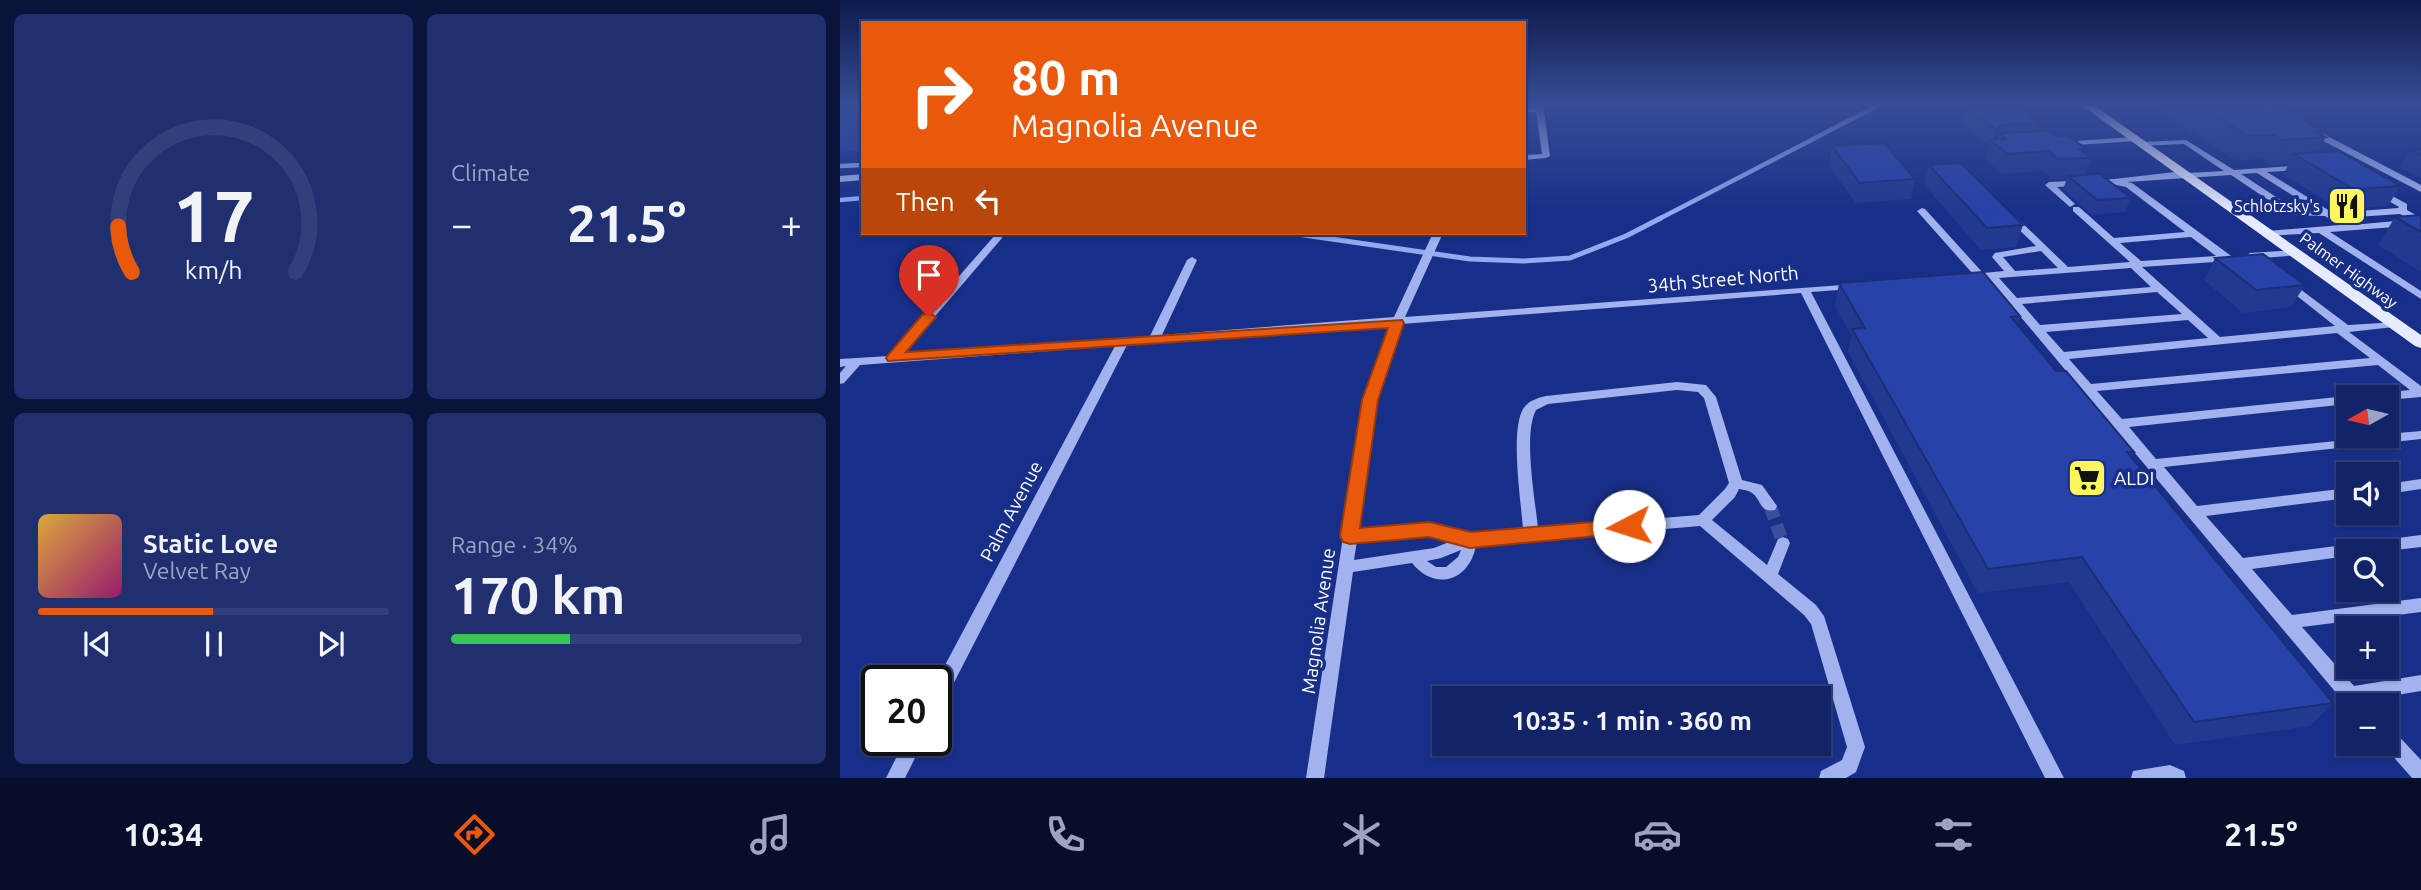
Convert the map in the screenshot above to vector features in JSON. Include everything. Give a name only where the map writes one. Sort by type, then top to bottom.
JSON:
[{"type":"main road","name":"Palmer Highway","points":[[2137,141],[2421,343]]},
{"type":"street","points":[[1526,158],[1546,156],[1544,140]]},
{"type":"street","points":[[2330,140],[2421,189]]},
{"type":"street","points":[[2137,141],[2186,142],[2233,172]]},
{"type":"street","points":[[2185,175],[2317,165]]},
{"type":"street","points":[[2258,170],[2349,227]]},
{"type":"street","points":[[840,179],[861,177]]},
{"type":"street","points":[[2219,342],[2049,185],[2112,181],[2129,185],[2225,258]]},
{"type":"street","points":[[2370,186],[2403,206],[2402,211]]},
{"type":"street","points":[[1922,211],[2014,302],[2348,693]]},
{"type":"street","points":[[2005,211],[2066,270]]},
{"type":"street","points":[[2328,214],[2402,211],[2421,222]]},
{"type":"street","points":[[2268,234],[2421,222]]},
{"type":"street","points":[[2321,230],[2421,296]]},
{"type":"street","points":[[2112,241],[2194,234]]},
{"type":"street","name":"Magnolia Avenue","points":[[1315,778],[1370,400],[1397,323],[1437,235]]},
{"type":"street","points":[[893,358],[999,236]]},
{"type":"street","points":[[2012,274],[1997,257],[1999,255],[2043,248]]},
{"type":"street","points":[[1954,279],[2295,253]]},
{"type":"street","points":[[1154,340],[1192,260]]},
{"type":"street","points":[[2274,274],[2343,329]]},
{"type":"street","name":"34th Street North","points":[[1123,342],[1859,286]]},
{"type":"street","points":[[2014,302],[2160,289]]},
{"type":"street","points":[[1805,290],[2055,778]]},
{"type":"street","points":[[2037,330],[2190,317]]},
{"type":"street","points":[[2060,356],[2395,324]]},
{"type":"street","points":[[840,363],[1123,342]]},
{"type":"street","name":"Palm Avenue","points":[[952,669],[1123,342]]},
{"type":"street","points":[[2088,388],[2381,361]]},
{"type":"street","points":[[840,380],[856,362]]},
{"type":"street","points":[[1677,386],[1702,388],[1710,397],[1736,483],[1730,493],[1703,520],[1531,534],[1524,431],[1526,413],[1532,405],[1546,400],[1677,386]]},
{"type":"street","points":[[2399,395],[2421,392]]},
{"type":"street","points":[[2118,424],[2336,401]]},
{"type":"street","points":[[2152,464],[2421,435]]},
{"type":"street","points":[[1736,483],[1757,489],[1770,506]]},
{"type":"street","points":[[2399,487],[2421,484]]},
{"type":"street","points":[[2193,512],[2336,494]]},
{"type":"street","points":[[1703,520],[1804,604],[1818,621],[1856,747],[1849,766],[1828,778]]},
{"type":"street","points":[[1350,536],[1429,529],[1453,533],[1470,540],[1466,559],[1460,568],[1452,572],[1431,573],[1422,568],[1416,558]]},
{"type":"street","points":[[2239,565],[2421,541]]},
{"type":"street","points":[[1770,575],[1783,543]]},
{"type":"street","points":[[2287,622],[2421,606]]},
{"type":"street","points":[[2382,693],[2421,683]]},
{"type":"street","points":[[2399,749],[2421,774]]},
{"type":"street","points":[[895,778],[907,756]]},
{"type":"street","points":[[2140,778],[2169,774],[2177,778]]},
{"type":"lane","points":[[2052,145],[2137,141]]},
{"type":"lane","points":[[2233,172],[2294,213],[2328,214]]},
{"type":"lane","points":[[2112,181],[2185,175]]},
{"type":"lane","points":[[2343,329],[2421,392]]},
{"type":"lane","points":[[1345,567],[1436,554],[1470,540],[1531,534]]},
{"type":"shaded area","points":[[840,140],[861,140],[861,151],[840,152]]},
{"type":"building","points":[[1991,140],[2075,140],[2086,149],[2080,149],[2091,158],[2058,159],[2049,151],[2007,154]]},
{"type":"building","points":[[1884,143],[1915,179],[1860,183],[1832,146]]},
{"type":"building","points":[[2339,151],[2400,186],[2353,189],[2294,154]]},
{"type":"building","points":[[1961,163],[2023,225],[1987,228],[1929,165]]},
{"type":"building","points":[[2100,174],[2131,198],[2097,200],[2068,176]]},
{"type":"building","points":[[2421,215],[2421,232],[2395,217]]},
{"type":"building","points":[[2263,254],[2305,285],[2256,290],[2215,258]]},
{"type":"building","points":[[1983,272],[2020,316],[2011,317],[2056,371],[2066,371],[2134,452],[2127,452],[2333,703],[2194,722],[2082,557],[1988,569],[1852,329],[1865,328],[1839,283]]},
{"type":"waterway","points":[[1657,220],[1811,140]]},
{"type":"waterway","points":[[840,166],[861,165]]},
{"type":"waterway","points":[[840,200],[861,198]]},
{"type":"waterway","points":[[1304,235],[1470,259],[1524,261],[1570,258],[1626,236],[1661,218]]},
{"type":"tunnel","points":[[1770,506],[1783,543]]},
{"type":"place","name":"Schlotzsky's","points":[[2347,206]]},
{"type":"place","name":"ALDI","points":[[2087,478]]},
{"type":"route","points":[[929,317],[893,358],[1397,323],[1370,400],[1350,536],[1429,529],[1453,533],[1470,540],[1629,526]]}]
